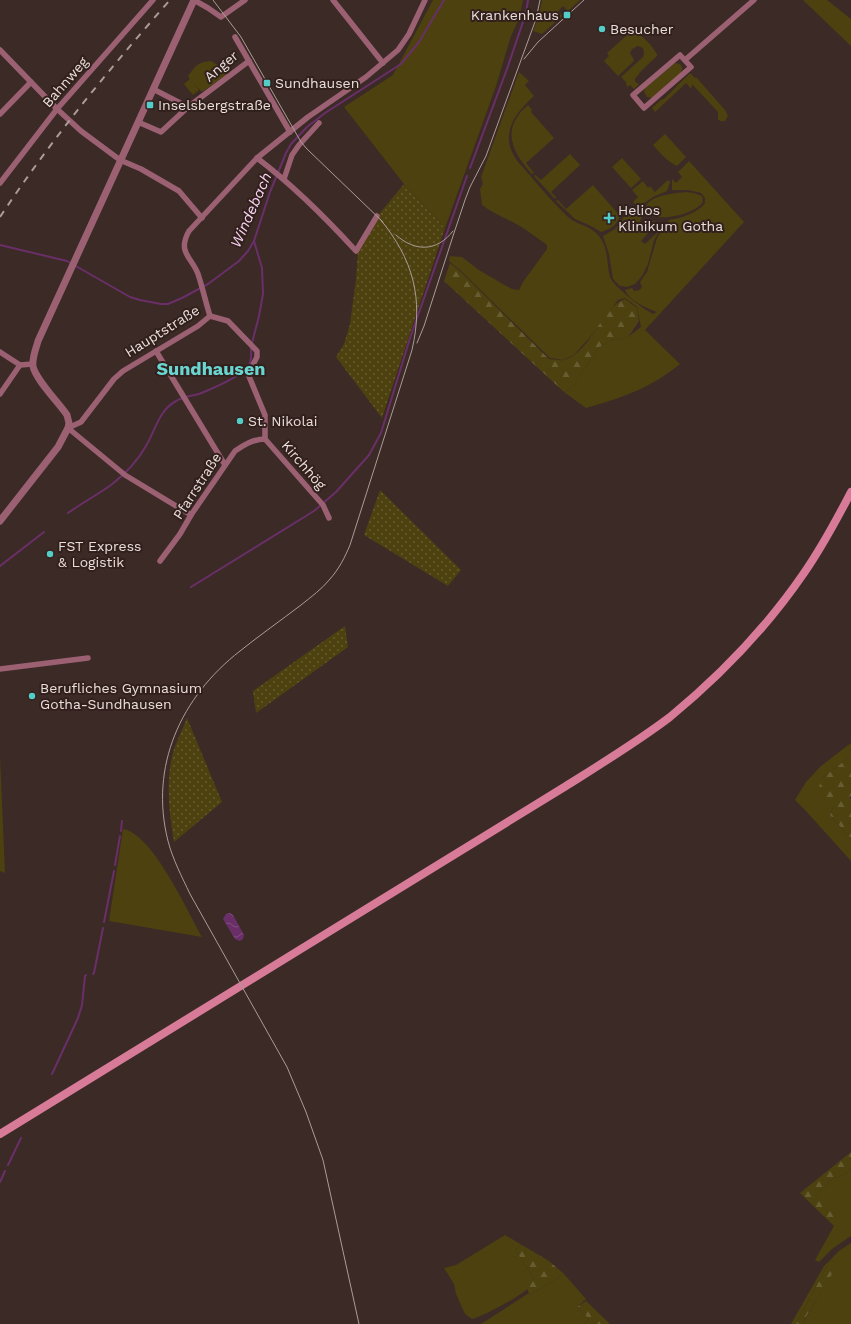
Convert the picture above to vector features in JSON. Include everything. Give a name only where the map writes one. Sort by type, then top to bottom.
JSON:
[{"type":"main road","points":[[0,1134],[566,786],[614,756],[669,717],[707,685],[759,632],[805,573],[851,492]]},
{"type":"street","name":"Bahnweg","points":[[0,183],[56,108],[153,0]]},
{"type":"street","points":[[0,521],[58,447],[68,428],[67,415],[36,374],[33,364],[34,354],[38,341],[72,265],[194,0],[221,17],[245,0]]},
{"type":"street","points":[[333,0],[383,63]]},
{"type":"street","points":[[0,50],[56,108],[81,131],[120,160],[141,169],[179,191],[202,218],[257,158],[327,103],[366,77],[398,50],[409,34],[426,0]]},
{"type":"street","points":[[685,60],[754,0]]},
{"type":"street","name":"Anger","points":[[138,122],[161,132],[188,107],[249,60],[235,37]]},
{"type":"street","points":[[680,55],[685,60],[691,67],[644,108],[633,95],[680,55]]},
{"type":"street","points":[[249,60],[290,132]]},
{"type":"street","points":[[0,114],[31,82]]},
{"type":"street","points":[[153,89],[188,107]]},
{"type":"street","points":[[280,176],[299,145],[319,122]]},
{"type":"street","points":[[257,158],[280,176],[316,209],[356,250],[377,216]]},
{"type":"street","name":"Hauptstraße","points":[[68,428],[81,422],[114,379],[123,370],[198,326],[210,316],[198,274],[185,253],[184,243],[189,231],[202,218]]},
{"type":"street","name":"Kirchhög","points":[[210,316],[228,320],[258,351],[257,357],[248,374],[266,415],[264,439],[319,500],[329,518]]},
{"type":"street","points":[[156,351],[225,465]]},
{"type":"street","points":[[0,352],[20,365],[33,364]]},
{"type":"street","points":[[0,394],[20,365]]},
{"type":"street","points":[[68,428],[124,474],[191,515]]},
{"type":"street","name":"Pfarrstraße","points":[[160,561],[180,534],[191,515],[235,451],[245,444],[258,439],[264,439]]},
{"type":"street","points":[[0,669],[88,658]]},
{"type":"green space","points":[[433,0],[523,0],[519,19],[511,36],[496,86],[445,228],[404,184],[344,107],[393,75]]},
{"type":"green space","points":[[542,0],[580,0],[568,11],[563,6],[558,11],[562,16],[542,34],[533,31],[539,15]]},
{"type":"green space","points":[[803,0],[827,0],[851,19],[851,46]]},
{"type":"green space","points":[[634,29],[650,44],[657,56],[635,79],[635,82],[639,84],[634,89],[630,85],[627,87],[626,82],[621,77],[643,57],[643,48],[638,46],[632,49],[630,53],[634,60],[633,62],[618,76],[604,61],[609,56],[607,53]]},
{"type":"green space","points":[[211,61],[218,65],[223,64],[231,72],[202,92],[194,84],[199,90],[193,95],[184,84],[190,79],[188,76],[197,65],[203,62]]},
{"type":"green space","points":[[675,63],[681,66],[681,73],[653,98],[647,97],[644,92],[645,88]]},
{"type":"green space","points":[[519,72],[529,81],[525,85],[534,96],[526,103],[514,119],[511,127],[509,135],[513,153],[519,163],[537,184],[568,217],[597,234],[604,244],[612,281],[630,297],[625,290],[632,288],[634,291],[637,291],[642,287],[640,282],[647,272],[657,238],[669,220],[694,212],[705,203],[705,198],[701,193],[688,190],[672,190],[672,179],[676,183],[682,177],[678,172],[689,161],[744,222],[645,330],[680,364],[669,373],[647,386],[612,400],[586,408],[564,392],[572,388],[598,348],[610,341],[628,337],[641,327],[637,307],[625,298],[618,300],[591,336],[574,355],[563,360],[550,358],[449,261],[450,256],[462,257],[479,270],[508,287],[519,290],[523,282],[547,249],[547,245],[524,228],[482,205],[480,189],[483,184],[481,177]],"holes":[[[636,302],[657,312],[653,314]]]},
{"type":"green space","points":[[690,73],[695,78],[696,77],[725,110],[728,116],[725,121],[720,121],[718,119],[718,112],[693,85],[691,89],[686,83],[655,112],[652,108],[664,99]]},
{"type":"green space","points":[[528,105],[532,110],[531,112],[554,138],[526,163],[534,173],[532,174],[519,157],[512,140],[514,123],[519,114]]},
{"type":"green space","points":[[665,134],[686,157],[677,166],[667,160],[653,145]]},
{"type":"green space","points":[[570,154],[580,165],[551,192],[556,197],[555,199],[534,176],[535,175],[541,180]]},
{"type":"green space","points":[[622,158],[641,179],[631,188],[612,167]]},
{"type":"green space","points":[[668,180],[670,182],[667,191],[653,197],[643,204],[636,205],[633,202],[638,197],[632,190],[643,181],[648,188],[650,186],[655,192]]},
{"type":"green space","points":[[404,184],[445,228],[382,418],[336,357],[344,344],[350,324],[358,251],[380,213]]},
{"type":"green space","points":[[593,185],[620,216],[613,226],[608,230],[601,232],[575,219],[556,201],[558,200],[566,209]]},
{"type":"green space","points":[[686,192],[702,196],[703,202],[693,210],[677,216],[654,216],[648,214],[646,211],[646,206],[653,199],[664,195]]},
{"type":"green space","points":[[639,207],[643,207],[646,215],[640,221],[648,233],[641,241],[645,244],[660,230],[654,240],[648,264],[642,276],[635,284],[627,287],[620,286],[613,279],[609,254],[603,236],[615,229],[626,214]]},
{"type":"green space","points":[[654,221],[658,227],[654,231],[649,229],[646,223]]},
{"type":"green space","points":[[450,263],[549,359],[564,360],[574,355],[582,348],[609,311],[625,299],[637,308],[639,321],[628,337],[610,341],[598,348],[572,388],[564,392],[444,281]]},
{"type":"green space","points":[[380,490],[461,570],[448,586],[364,535]]},
{"type":"green space","points":[[345,626],[348,647],[256,713],[253,691]]},
{"type":"green space","points":[[187,718],[222,802],[174,842],[169,807],[171,761],[174,749]]},
{"type":"green space","points":[[851,743],[851,756],[822,778],[834,805],[830,815],[851,839],[851,861],[795,800],[806,782],[821,766]]},
{"type":"green space","points":[[0,755],[5,873],[0,871]]},
{"type":"green space","points":[[851,756],[851,796],[849,797],[851,799],[851,839],[830,815],[834,805],[816,796],[822,778]]},
{"type":"green space","points":[[123,829],[134,834],[146,844],[157,858],[202,937],[109,921]]},
{"type":"green space","points":[[851,1152],[851,1168],[846,1174],[832,1179],[817,1195],[840,1222],[836,1228],[800,1193]]},
{"type":"green space","points":[[851,1168],[851,1236],[832,1249],[819,1262],[815,1260],[834,1226],[836,1227],[817,1195],[832,1179],[846,1174]]},
{"type":"green space","points":[[505,1235],[522,1245],[515,1250],[534,1278],[527,1289],[510,1301],[472,1319],[465,1314],[456,1294],[454,1284],[444,1268],[456,1265]]},
{"type":"green space","points":[[851,1243],[851,1324],[805,1324],[803,1323],[837,1264],[831,1259],[839,1251]]},
{"type":"green space","points":[[522,1245],[549,1261],[564,1274],[530,1295],[527,1289],[534,1278],[515,1250]]},
{"type":"green space","points":[[831,1259],[796,1324],[791,1324],[824,1266]]},
{"type":"green space","points":[[831,1259],[838,1264],[803,1322],[805,1324],[796,1324]]},
{"type":"green space","points":[[564,1274],[586,1299],[577,1307],[589,1319],[584,1324],[481,1324],[529,1293],[530,1295]]},
{"type":"green space","points":[[586,1301],[610,1324],[584,1324],[589,1319],[577,1307]]},
{"type":"water","points":[[230,913],[233,915],[244,935],[243,939],[240,941],[235,939],[223,919],[226,914]]},
{"type":"waterway","name":"Windebach","points":[[0,245],[67,261],[130,297],[161,304],[168,304],[208,284],[239,261],[254,241],[270,192],[291,144],[307,127],[325,113],[401,64],[419,42],[444,0]]},
{"type":"waterway","points":[[470,168],[507,69],[526,13],[528,0]]},
{"type":"waterway","points":[[191,587],[314,511],[336,492],[369,455],[381,433],[410,338],[467,176]]},
{"type":"waterway","points":[[252,343],[263,294],[262,268],[254,241]]},
{"type":"waterway","points":[[68,513],[121,477],[139,457],[161,415],[170,405],[181,398],[199,394],[218,386],[240,374],[251,361],[251,348]]},
{"type":"waterway","points":[[0,566],[44,532]]},
{"type":"waterway","points":[[121,831],[122,821]]},
{"type":"waterway","points":[[115,865],[120,836]]},
{"type":"waterway","points":[[104,922],[114,871]]},
{"type":"waterway","points":[[93,974],[103,928]]},
{"type":"waterway","points":[[52,1074],[78,1018],[82,1005],[86,975]]},
{"type":"waterway","points":[[8,1165],[21,1138]]},
{"type":"waterway","points":[[0,1182],[5,1171]]},
{"type":"tram line","points":[[213,0],[241,37],[301,142],[383,222]]},
{"type":"tram line","points":[[417,343],[424,326],[465,200],[486,156],[536,19],[540,0]]},
{"type":"tram line","points":[[524,59],[538,42],[584,0]]},
{"type":"tram line","points":[[359,1324],[323,1160],[306,1112],[287,1067],[190,894],[172,855],[163,813],[163,786],[167,760],[175,735],[186,712],[201,690],[219,669],[240,651],[324,586],[339,567],[350,545],[412,350],[417,313],[416,296],[408,264],[401,249],[380,219]]},
{"type":"tram line","points":[[396,235],[403,241],[418,247],[426,247],[440,243],[453,231]]},
{"type":"railway","points":[[0,217],[19,188],[81,106],[170,0]]},
{"type":"place","name":"Krankenhaus","points":[[567,15]]},
{"type":"place","name":"Besucher","points":[[602,29]]},
{"type":"place","name":"Sundhausen","points":[[267,83]]},
{"type":"place","name":"Inselsbergstraße","points":[[150,105]]},
{"type":"place","name":"Helios Klinikum Gotha","points":[[609,218]]},
{"type":"place","name":"St. Nikolai","points":[[240,421]]},
{"type":"place","name":"FST Express & Logistik","points":[[50,554]]},
{"type":"place","name":"Berufliches Gymnasium Gotha-Sundhausen","points":[[32,696]]},
{"type":"district","name":"Sundhausen","points":[[211,369]]}]
